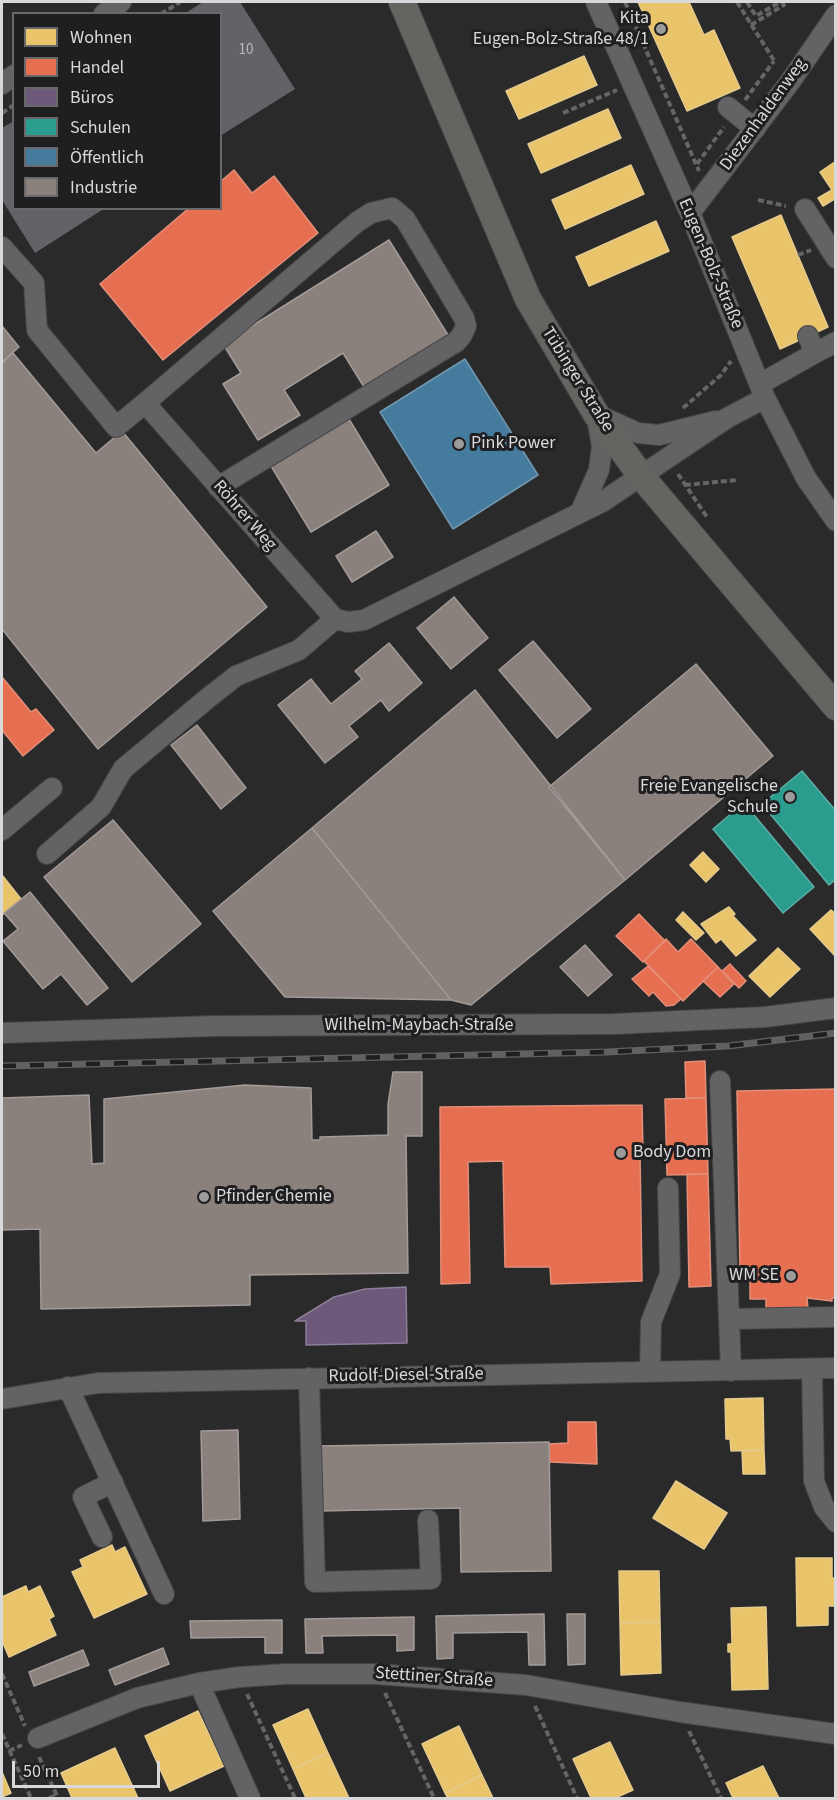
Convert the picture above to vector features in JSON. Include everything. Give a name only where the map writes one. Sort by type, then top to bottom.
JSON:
[{"type":"main road","name":"Tübinger Straße","points":[[402,2],[472,174],[528,299],[596,414],[641,476],[836,708]]},
{"type":"street","points":[[107,12],[122,2]]},
{"type":"street","name":"Eugen-Bolz-Straße","points":[[596,2],[690,213],[762,391],[806,478],[836,521]]},
{"type":"street","name":"Diezenhaldenweg","points":[[690,213],[704,198],[790,82],[836,15]]},
{"type":"street","points":[[728,107],[754,129]]},
{"type":"street","points":[[2,248],[34,284],[37,330],[116,427],[357,222],[371,213],[392,208],[405,219],[464,318],[466,326],[462,335],[456,342],[221,490]]},
{"type":"street","points":[[805,209],[836,258]]},
{"type":"street","points":[[47,854],[101,807],[123,768],[236,676],[299,650],[335,619],[348,622],[364,620],[580,513],[641,476],[727,418],[762,391],[812,344],[836,342]]},
{"type":"street","name":"Röhrer Weg","points":[[145,403],[335,619]]},
{"type":"street","points":[[596,414],[638,434],[659,435],[727,418]]},
{"type":"street","points":[[580,513],[599,470],[602,446],[596,414]]},
{"type":"street","points":[[2,830],[52,788]]},
{"type":"street","name":"Wilhelm-Maybach-Straße","points":[[2,1033],[214,1026],[614,1024],[765,1017],[836,1008]]},
{"type":"street","points":[[720,1081],[731,1371]]},
{"type":"street","points":[[650,1372],[651,1322],[670,1274],[668,1188]]},
{"type":"street","points":[[729,1319],[836,1317]]},
{"type":"street","name":"Rudolf-Diesel-Straße","points":[[2,1399],[98,1383],[836,1368]]},
{"type":"street","points":[[812,1369],[814,1481],[824,1507],[836,1522]]},
{"type":"street","points":[[309,1378],[315,1582],[431,1579],[428,1520]]},
{"type":"street","points":[[68,1388],[164,1594]]},
{"type":"street","points":[[102,1536],[82,1497],[113,1482]]},
{"type":"street","name":"Stettiner Straße","points":[[34,1740],[137,1698],[199,1683],[240,1677],[376,1674],[526,1685],[680,1712],[836,1734]]},
{"type":"street","points":[[199,1683],[250,1798]]},
{"type":"path","points":[[164,12],[180,2]]},
{"type":"path","points":[[625,2],[699,171],[704,198]]},
{"type":"path","points":[[737,2],[790,82]]},
{"type":"path","points":[[747,2],[756,16],[781,2],[784,5],[751,25]]},
{"type":"path","points":[[564,113],[631,83]]},
{"type":"path","points":[[758,200],[805,209]]},
{"type":"path","points":[[681,410],[721,375],[730,361],[749,357]]},
{"type":"path","points":[[686,485],[737,480]]},
{"type":"path","points":[[2,1674],[34,1740],[57,1797],[49,1798]]},
{"type":"path","points":[[376,1674],[434,1798]]},
{"type":"path","points":[[240,1677],[296,1798]]},
{"type":"path","points":[[526,1685],[577,1798]]},
{"type":"path","points":[[680,1712],[721,1798]]},
{"type":"path","points":[[2,1734],[31,1798]]},
{"type":"building: Wohnen","points":[[638,2],[689,2],[704,35],[714,30],[740,88],[687,111]]},
{"type":"building: Wohnen","points":[[584,56],[597,85],[519,119],[506,91]]},
{"type":"building: Wohnen","points":[[608,109],[621,138],[541,173],[528,144]]},
{"type":"building: Wohnen","points":[[836,161],[836,198],[823,206],[818,198],[832,190],[820,172]]},
{"type":"building: Wohnen","points":[[631,165],[644,194],[565,229],[552,200]]},
{"type":"building: Wohnen","points":[[781,215],[828,327],[780,349],[732,237]]},
{"type":"building: Wohnen","points":[[656,221],[669,251],[589,286],[576,257]]},
{"type":"building: Wohnen","points":[[703,852],[719,869],[706,882],[690,865]]},
{"type":"building: Wohnen","points":[[2,875],[21,899],[2,915]]},
{"type":"building: Wohnen","points":[[729,907],[735,914],[733,916],[756,940],[736,956],[721,939],[716,943],[701,924]]},
{"type":"building: Wohnen","points":[[831,910],[836,914],[836,957],[810,929]]},
{"type":"building: Wohnen","points":[[683,912],[704,933],[696,940],[676,920]]},
{"type":"building: Wohnen","points":[[778,948],[800,969],[770,997],[749,976]]},
{"type":"building: Wohnen","points":[[763,1398],[764,1450],[731,1451],[730,1439],[726,1439],[725,1399]]},
{"type":"building: Wohnen","points":[[764,1450],[765,1474],[743,1474],[742,1451]]},
{"type":"building: Wohnen","points":[[676,1481],[727,1513],[704,1549],[653,1518]]},
{"type":"building: Wohnen","points":[[112,1545],[115,1552],[125,1547],[147,1594],[94,1618],[72,1572],[83,1567],[80,1560]]},
{"type":"building: Wohnen","points":[[796,1558],[832,1558],[832,1578],[836,1578],[836,1606],[828,1606],[828,1625],[797,1626]]},
{"type":"building: Wohnen","points":[[619,1571],[659,1571],[660,1622],[620,1623]]},
{"type":"building: Wohnen","points":[[26,1586],[28,1592],[40,1586],[54,1616],[49,1619],[56,1635],[9,1657],[2,1641],[2,1597]]},
{"type":"building: Wohnen","points":[[766,1607],[768,1689],[732,1690],[731,1652],[728,1652],[728,1644],[732,1644],[731,1608]]},
{"type":"building: Wohnen","points":[[660,1622],[661,1673],[621,1675],[620,1623]]},
{"type":"building: Wohnen","points":[[308,1709],[328,1753],[293,1769],[273,1725]]},
{"type":"building: Wohnen","points":[[198,1711],[224,1766],[170,1791],[145,1736]]},
{"type":"building: Wohnen","points":[[459,1726],[482,1775],[445,1793],[422,1744]]},
{"type":"building: Wohnen","points":[[610,1742],[633,1790],[615,1798],[591,1798],[573,1759]]},
{"type":"building: Wohnen","points":[[115,1748],[138,1798],[72,1798],[61,1773]]},
{"type":"building: Wohnen","points":[[328,1753],[349,1798],[306,1798],[293,1769]]},
{"type":"building: Wohnen","points":[[763,1766],[779,1798],[733,1798],[726,1783]]},
{"type":"building: Wohnen","points":[[2,1772],[11,1793],[2,1797]]},
{"type":"building: Wohnen","points":[[482,1775],[493,1798],[448,1798],[445,1793]]},
{"type":"building: Handel","points":[[234,170],[252,193],[274,176],[318,233],[163,360],[100,284],[187,210],[222,210],[222,180]]},
{"type":"building: Handel","points":[[2,677],[31,712],[36,709],[54,730],[23,756],[2,730]]},
{"type":"building: Handel","points":[[639,914],[665,941],[643,962],[616,936]]},
{"type":"building: Handel","points":[[666,939],[678,952],[691,939],[718,967],[683,1001],[644,961]]},
{"type":"building: Handel","points":[[730,964],[746,981],[739,988],[722,971]]},
{"type":"building: Handel","points":[[648,966],[681,999],[674,1005],[666,1006],[653,992],[649,996],[632,979]]},
{"type":"building: Handel","points":[[718,967],[734,984],[720,997],[703,981]]},
{"type":"building: Handel","points":[[705,1061],[706,1098],[686,1098],[685,1062]]},
{"type":"building: Handel","points":[[836,1089],[836,1298],[832,1298],[832,1301],[807,1298],[808,1309],[766,1310],[766,1299],[750,1299],[750,1271],[740,1272],[737,1091]]},
{"type":"building: Handel","points":[[706,1098],[708,1174],[667,1175],[665,1099]]},
{"type":"building: Handel","points":[[642,1105],[643,1152],[640,1152],[642,1281],[551,1284],[550,1267],[505,1267],[503,1161],[468,1162],[470,1283],[441,1284],[440,1107]]},
{"type":"building: Handel","points":[[687,1174],[708,1174],[711,1286],[689,1287]]},
{"type":"building: Handel","points":[[568,1422],[596,1422],[597,1464],[550,1462],[549,1444],[568,1443]]},
{"type":"building: Büros","points":[[406,1287],[407,1343],[306,1345],[306,1321],[295,1321],[334,1297],[365,1289]]},
{"type":"building: Schulen","points":[[802,771],[836,811],[836,879],[829,885],[762,804]]},
{"type":"building: Schulen","points":[[744,803],[814,887],[783,913],[713,829]]},
{"type":"building: Öffentlich","name":"Pink Power","points":[[465,359],[538,475],[453,529],[380,412]]},
{"type":"building: Industrie","points":[[389,240],[448,335],[364,387],[343,353],[284,390],[300,415],[258,440],[223,384],[241,373],[223,344]]},
{"type":"building: Industrie","points":[[2,326],[19,347],[2,362]]},
{"type":"building: Industrie","points":[[13,353],[96,453],[122,431],[267,607],[98,749],[2,629],[2,363]]},
{"type":"building: Industrie","points":[[349,419],[389,485],[311,532],[271,466]]},
{"type":"building: Industrie","points":[[376,531],[393,557],[352,582],[336,556]]},
{"type":"building: Industrie","points":[[454,597],[488,638],[451,669],[417,628]]},
{"type":"building: Industrie","points":[[533,641],[591,709],[557,738],[499,670]]},
{"type":"building: Industrie","points":[[389,643],[422,683],[389,711],[381,700],[349,726],[358,737],[325,763],[278,705],[311,679],[331,704],[362,679],[355,671]]},
{"type":"building: Industrie","points":[[696,664],[773,756],[625,880],[549,787]]},
{"type":"building: Industrie","points":[[475,690],[625,880],[471,1005],[451,1000],[312,828]]},
{"type":"building: Industrie","points":[[197,725],[246,788],[221,809],[171,745]]},
{"type":"building: Industrie","points":[[113,820],[201,924],[132,982],[44,877]]},
{"type":"building: Industrie","points":[[312,828],[451,1000],[285,997],[213,911]]},
{"type":"building: Industrie","points":[[30,892],[108,988],[87,1005],[61,974],[43,989],[3,941],[18,929],[4,913]]},
{"type":"building: Industrie","points":[[585,945],[612,975],[588,996],[560,967]]},
{"type":"building: Industrie","name":"Pfinder Chemie","points":[[393,1072],[422,1072],[422,1136],[406,1136],[408,1273],[250,1275],[250,1305],[41,1309],[40,1229],[2,1230],[2,1098],[89,1095],[92,1164],[104,1163],[104,1099],[245,1085],[311,1088],[312,1140],[320,1140],[320,1137],[388,1135],[388,1104]]},
{"type":"building: Industrie","points":[[238,1430],[240,1519],[203,1521],[201,1431]]},
{"type":"building: Industrie","points":[[549,1442],[551,1571],[461,1572],[460,1508],[320,1511],[319,1446]]},
{"type":"building: Industrie","points":[[544,1614],[545,1665],[529,1665],[528,1632],[453,1633],[453,1658],[437,1659],[436,1616]]},
{"type":"building: Industrie","points":[[567,1614],[585,1614],[585,1664],[568,1665]]},
{"type":"building: Industrie","points":[[414,1617],[414,1650],[397,1651],[397,1635],[322,1636],[323,1653],[306,1653],[305,1619]]},
{"type":"building: Industrie","points":[[282,1620],[282,1653],[265,1653],[265,1637],[191,1638],[190,1621]]},
{"type":"building: Industrie","points":[[163,1648],[169,1664],[115,1685],[109,1670]]},
{"type":"building: Industrie","points":[[83,1650],[89,1665],[34,1686],[29,1672]]},
{"type":"building: Sonstige","points":[[203,2],[240,2],[295,89],[222,135],[222,12],[187,12]]},
{"type":"building: Sonstige","points":[[12,122],[12,210],[102,210],[35,253],[2,200],[2,128]]},
{"type":"railway","points":[[2,1066],[607,1052],[728,1046],[836,1033]]},
{"type":"place","name":"Kita Eugen-Bolz-Straße 48/1","points":[[661,29]]},
{"type":"place","name":"Pink Power","points":[[459,444]]},
{"type":"place","name":"Freie Evangelische Schule","points":[[790,797]]},
{"type":"place","name":"Body Dom","points":[[621,1153]]},
{"type":"place","name":"Pfinder Chemie","points":[[204,1197]]},
{"type":"place","name":"WM SE","points":[[791,1276]]}]
